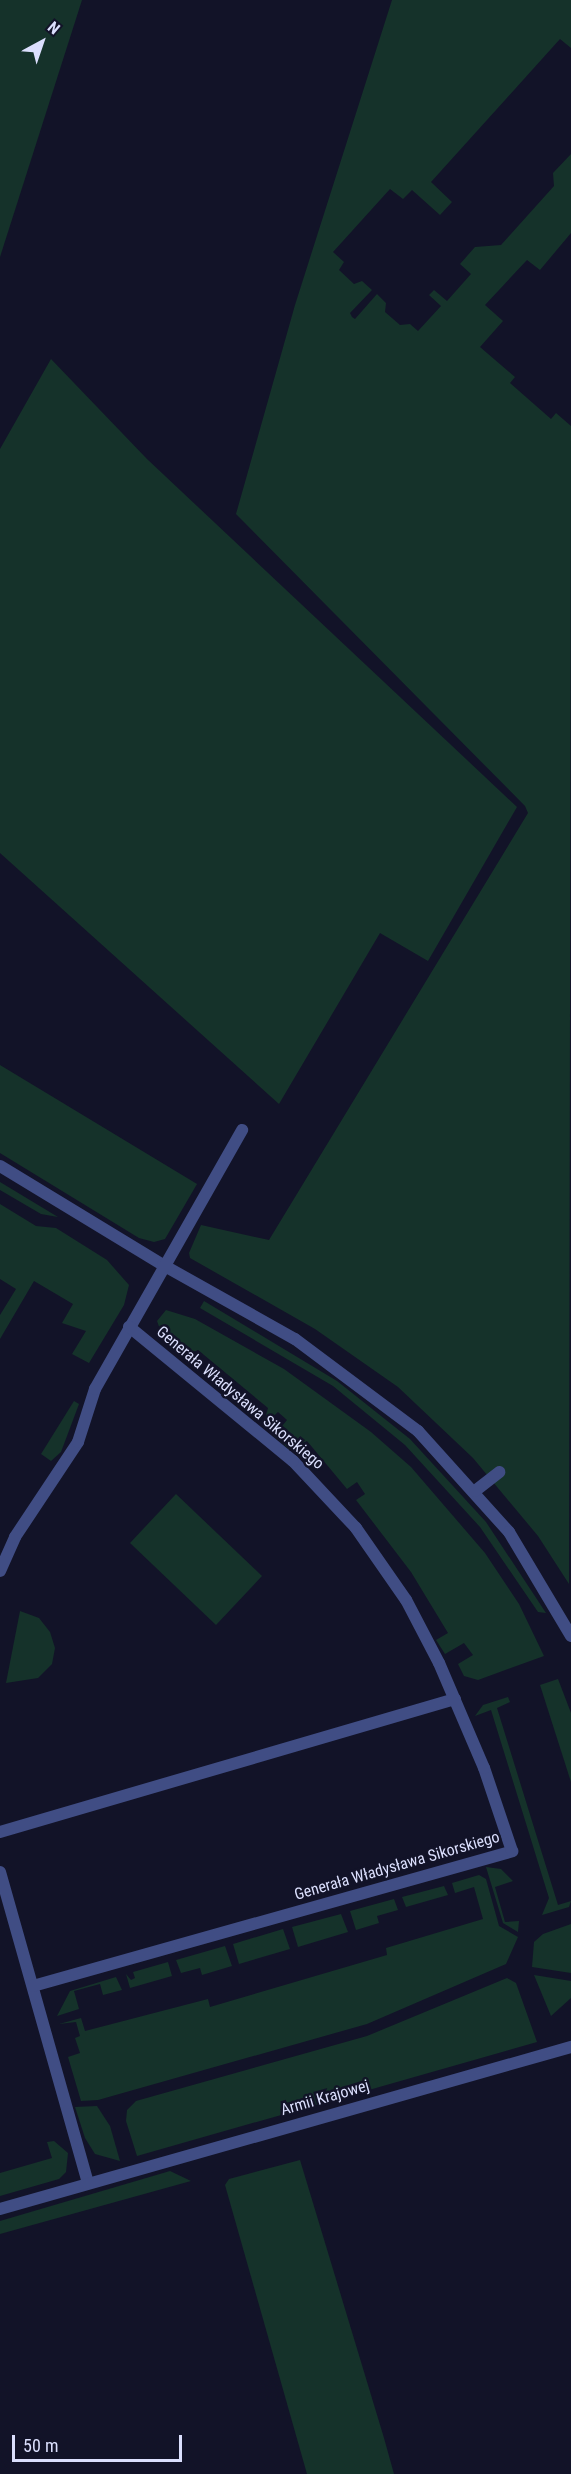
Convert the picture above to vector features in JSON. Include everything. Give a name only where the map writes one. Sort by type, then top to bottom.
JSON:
[{"type":"street","points":[[0,1571],[21,1527],[78,1443],[95,1389],[163,1265],[242,1130]]},
{"type":"street","points":[[0,1166],[163,1265],[295,1339],[358,1383],[418,1431],[475,1491],[509,1532],[571,1636]]},
{"type":"street","name":"Generała Władysława Sikorskiego","points":[[33,1986],[512,1851],[484,1768],[455,1699],[406,1600],[341,1512],[293,1461],[129,1327]]},
{"type":"street","points":[[475,1491],[499,1472]]},
{"type":"street","points":[[0,1832],[455,1699]]},
{"type":"street","points":[[0,1872],[88,2183]]},
{"type":"street","name":"Armii Krajowej","points":[[0,2209],[571,2047]]},
{"type":"green space","points":[[0,0],[82,0],[0,257]]},
{"type":"green space","points":[[392,0],[571,0],[571,48],[560,39],[431,182],[452,202],[440,215],[412,190],[403,199],[390,189],[333,252],[344,262],[339,270],[354,284],[362,281],[372,290],[350,313],[352,317],[355,319],[377,294],[386,303],[385,312],[400,325],[410,324],[418,331],[441,306],[429,295],[434,290],[447,301],[471,274],[460,264],[475,247],[501,245],[554,186],[553,173],[571,154],[571,233],[540,270],[527,260],[485,305],[503,321],[480,347],[515,377],[510,383],[551,419],[556,413],[571,426],[569,1584],[538,1536],[473,1458],[398,1387],[315,1329],[190,1258],[189,1253],[201,1225],[269,1240],[528,813],[525,806],[236,514],[295,305]]},
{"type":"green space","points":[[51,359],[147,459],[517,807],[428,961],[380,933],[279,1104],[0,853],[0,449]]},
{"type":"green space","points":[[0,1065],[197,1184],[165,1239],[154,1242],[139,1238],[0,1153]]},
{"type":"green space","points":[[0,1182],[58,1217],[41,1214],[0,1190]]},
{"type":"green space","points":[[0,1204],[36,1226],[56,1228],[107,1260],[129,1285],[124,1305],[89,1363],[72,1354],[86,1331],[62,1323],[73,1304],[34,1281],[0,1339],[0,1315],[16,1289],[0,1279]]},
{"type":"green space","points":[[204,1301],[337,1381],[410,1439],[486,1522],[546,1613],[538,1612],[480,1527],[405,1445],[333,1386],[200,1308]]},
{"type":"green space","points":[[166,1310],[195,1319],[284,1369],[371,1432],[411,1467],[485,1553],[519,1604],[544,1656],[478,1680],[464,1676],[458,1664],[473,1655],[464,1643],[445,1654],[436,1640],[448,1633],[411,1572],[356,1500],[365,1494],[357,1482],[347,1489],[307,1441],[289,1449],[274,1436],[287,1420],[278,1412],[263,1426],[268,1408],[198,1350],[189,1354],[161,1332],[157,1321]]},
{"type":"green space","points":[[74,1401],[79,1404],[61,1452],[51,1461],[41,1454]]},
{"type":"green space","points":[[176,1494],[262,1576],[216,1625],[130,1543]]},
{"type":"green space","points":[[20,1611],[39,1618],[50,1632],[55,1648],[52,1664],[38,1678],[6,1683]]},
{"type":"green space","points":[[558,1679],[571,1713],[571,1782],[540,1685]]},
{"type":"green space","points":[[508,1697],[510,1702],[497,1708],[558,1905],[571,1901],[569,1907],[542,1915],[549,1898],[491,1710],[475,1716],[483,1705]]},
{"type":"green space","points":[[486,1867],[501,1869],[513,1881],[495,1887],[505,1922],[519,1921],[518,1932],[503,1923]]},
{"type":"green space","points":[[479,1875],[486,1879],[499,1926],[518,1937],[506,1964],[367,2024],[98,2100],[81,2101],[68,2057],[80,2053],[75,2038],[80,2036],[76,2022],[59,2024],[81,2018],[85,2031],[208,1999],[210,2007],[387,1955],[386,1948],[483,1919],[474,1887],[455,1893],[452,1883]]},
{"type":"green space","points":[[444,1886],[448,1895],[406,1907],[402,1897]]},
{"type":"green space","points":[[394,1899],[398,1910],[377,1916],[379,1923],[356,1930],[350,1911]]},
{"type":"green space","points":[[341,1914],[348,1932],[298,1947],[292,1927]]},
{"type":"green space","points":[[571,1924],[571,1973],[532,1967],[534,1942],[543,1934]]},
{"type":"green space","points":[[283,1929],[290,1949],[239,1964],[233,1944]]},
{"type":"green space","points":[[225,1946],[232,1966],[202,1975],[200,1968],[181,1973],[176,1960]]},
{"type":"green space","points":[[168,1962],[172,1976],[130,1988],[126,1974],[131,1980],[135,1978],[133,1972]]},
{"type":"green space","points":[[534,1975],[571,1981],[571,1998],[551,2016]]},
{"type":"green space","points":[[116,1977],[122,1990],[103,1995],[100,1984],[74,1991],[79,2009],[57,2016],[70,1991]]},
{"type":"green space","points":[[507,1978],[516,1983],[537,2042],[137,2156],[126,2121],[127,2110],[136,2101],[367,2036]]},
{"type":"green space","points":[[97,2106],[110,2126],[120,2161],[95,2154],[85,2138],[75,2107]]},
{"type":"green space","points":[[54,2141],[68,2153],[66,2172],[59,2179],[0,2196],[0,2173],[52,2158],[47,2142]]},
{"type":"green space","points":[[300,2160],[394,2474],[307,2474],[225,2185],[229,2179]]},
{"type":"green space","points":[[170,2171],[191,2181],[0,2234],[0,2221]]}]
